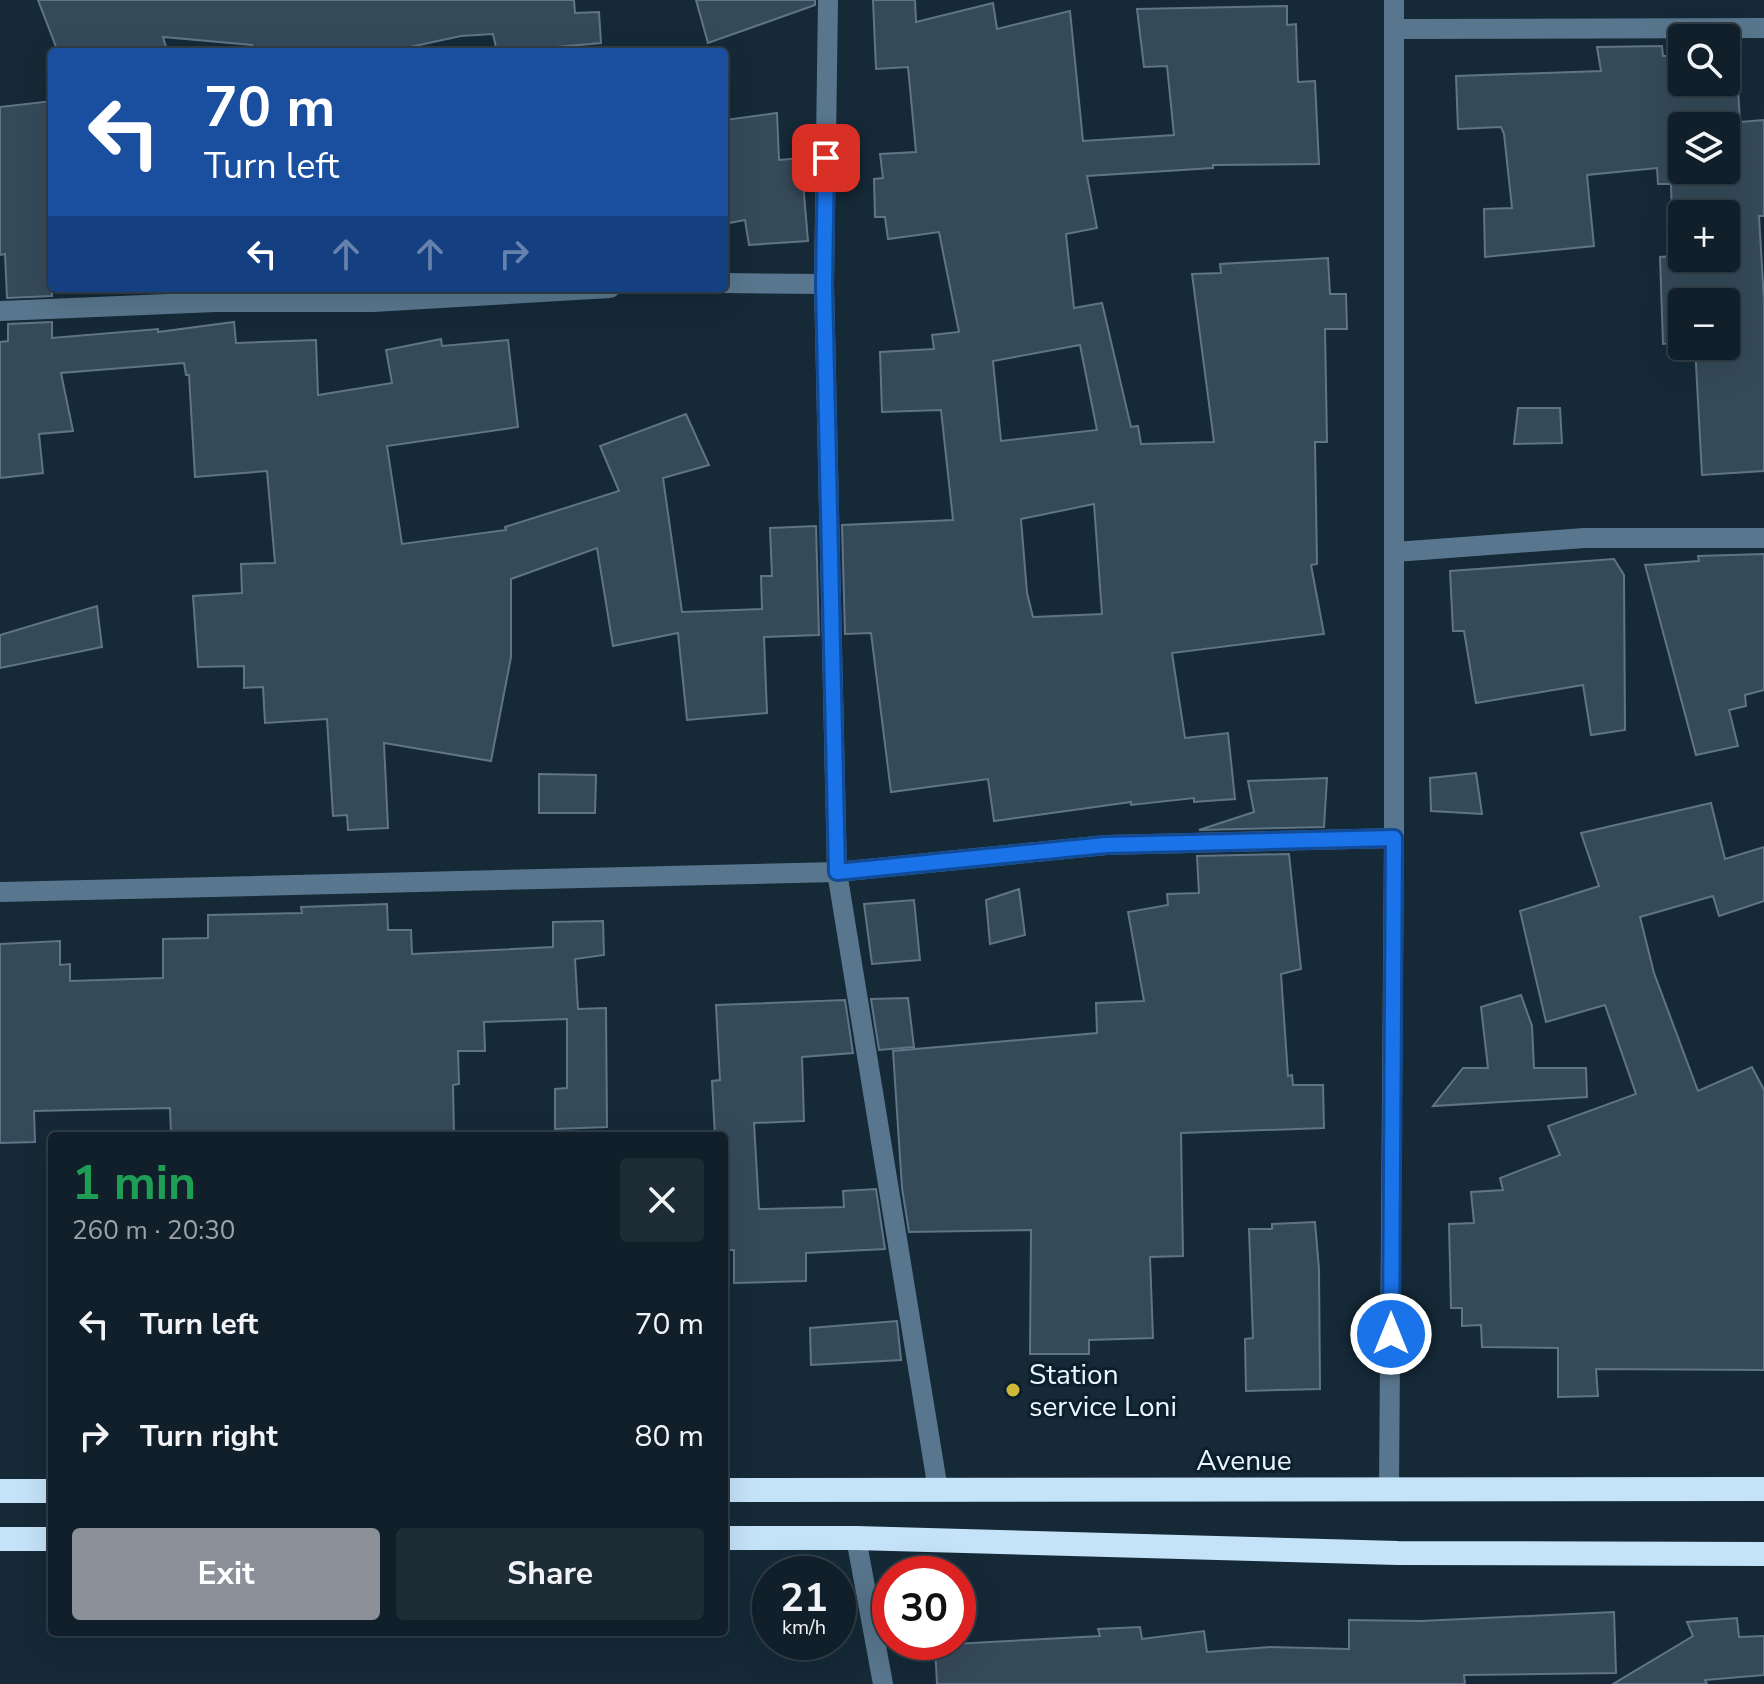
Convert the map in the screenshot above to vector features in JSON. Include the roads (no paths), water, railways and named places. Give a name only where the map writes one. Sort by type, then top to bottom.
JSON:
[{"type":"highway","name":"Avenue","points":[[728,1490],[1764,1489]]},
{"type":"highway","points":[[0,1491],[48,1491]]},
{"type":"highway","points":[[728,1538],[856,1538],[1398,1553],[1764,1554]]},
{"type":"highway","points":[[0,1539],[48,1539]]},
{"type":"street","points":[[828,0],[824,284],[837,872],[938,1490]]},
{"type":"street","points":[[1389,1489],[1395,552],[1394,0]]},
{"type":"street","points":[[1394,29],[1764,28]]},
{"type":"street","points":[[728,283],[824,284]]},
{"type":"street","points":[[0,311],[216,302],[373,302],[542,292]]},
{"type":"street","points":[[1395,552],[1584,538],[1764,538]]},
{"type":"street","points":[[0,892],[837,872],[1106,845],[1394,838]]},
{"type":"street","points":[[856,1538],[883,1684]]},
{"type":"place","name":"Station service Loni","points":[[1013,1390]]}]
